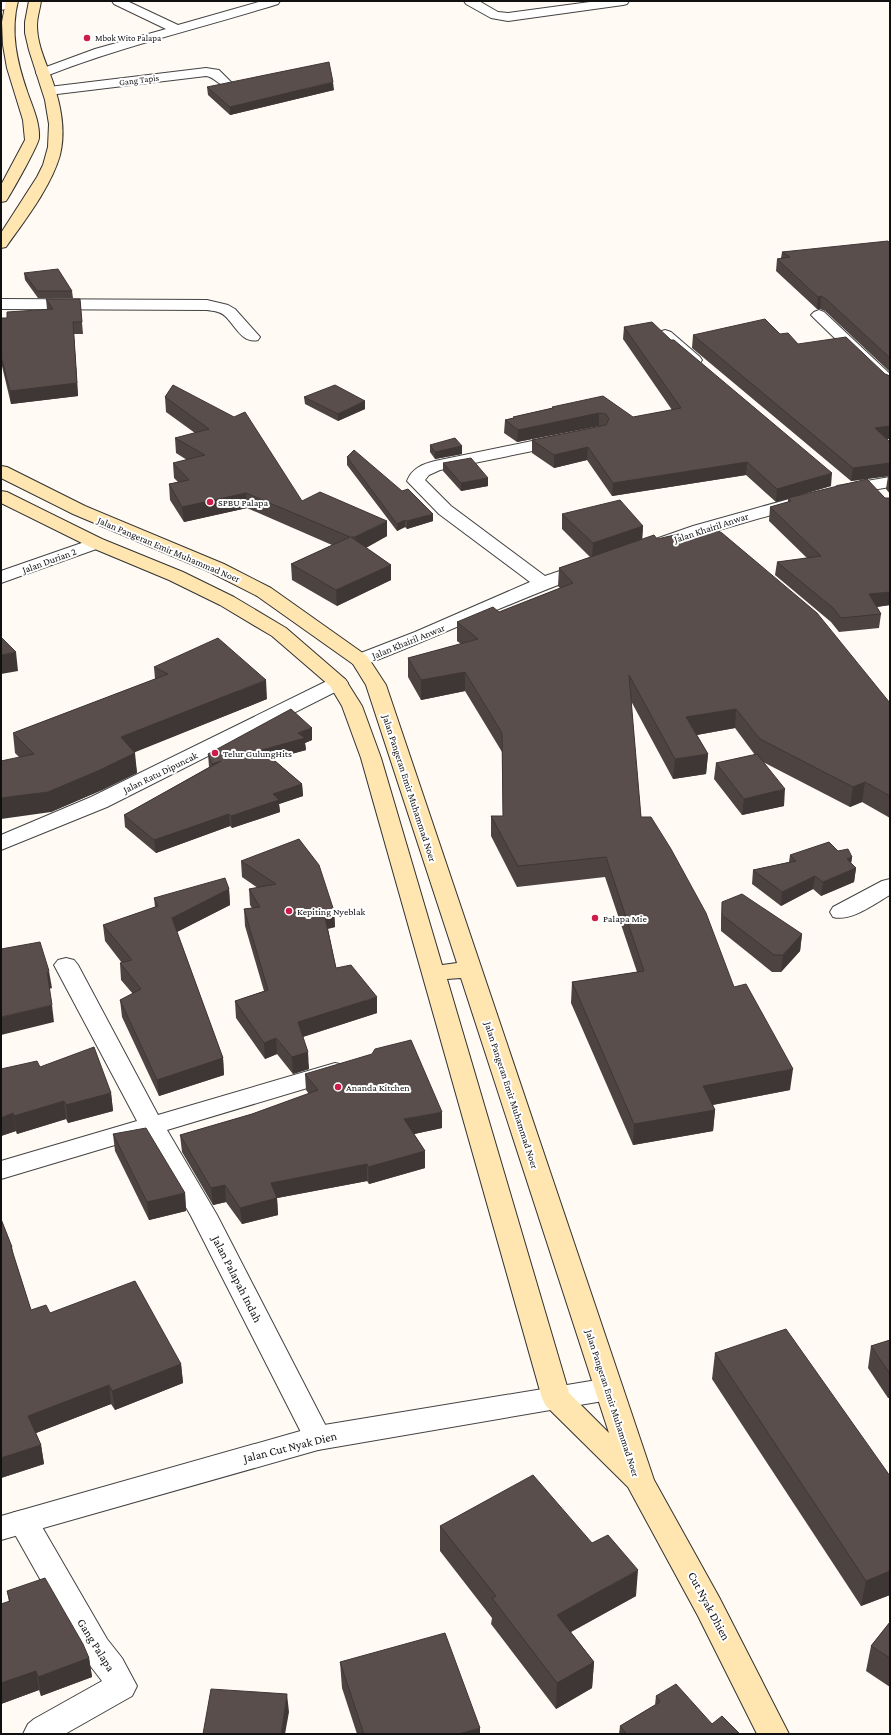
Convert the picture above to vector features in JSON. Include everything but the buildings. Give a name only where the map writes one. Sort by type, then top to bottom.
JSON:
[{"type":"main road","points":[[1,244],[37,188],[53,155],[56,125],[50,94],[42,73],[31,26],[35,1]]},
{"type":"main road","points":[[1,198],[32,140],[29,111],[24,100],[7,40],[8,4]]},
{"type":"main road","points":[[8,27],[31,26]]},
{"type":"main road","points":[[24,100],[50,94]]},
{"type":"main road","points":[[8,185],[37,188]]},
{"type":"main road","name":"Jalan Pangeran Emir Muhammad Noer","points":[[1,471],[62,502],[112,525],[217,568],[264,592],[360,660],[376,685],[640,1482]]},
{"type":"main road","name":"Jalan Pangeran Emir Muhammad Noer","points":[[1,496],[96,543],[176,576],[227,601],[284,637],[338,683],[352,706],[371,758],[556,1398],[640,1482]]},
{"type":"main road","points":[[37,514],[62,502]]},
{"type":"main road","points":[[255,618],[285,606]]},
{"type":"main road","points":[[371,758],[399,755]]},
{"type":"main road","points":[[434,973],[470,969]]},
{"type":"main road","name":"Cut Nyak Dhien","points":[[640,1482],[684,1558],[736,1658],[773,1734]]},
{"type":"street","points":[[118,1],[178,30]]},
{"type":"street","points":[[42,73],[90,54],[178,30],[274,1]]},
{"type":"street","points":[[470,1],[495,15],[508,17],[623,1]]},
{"type":"street","name":"Gang Tapis","points":[[50,94],[206,72],[215,73],[226,83]]},
{"type":"street","points":[[1,304],[207,305],[223,308],[230,312],[252,337]]},
{"type":"street","points":[[819,315],[890,383]]},
{"type":"street","points":[[665,335],[705,369]]},
{"type":"street","points":[[543,583],[445,510],[416,481],[417,476],[424,470],[435,466],[575,437]]},
{"type":"street","name":"Jalan Khairil Anwar","points":[[640,550],[699,530],[821,495],[840,484],[870,485],[890,482]]},
{"type":"street","points":[[870,485],[885,501]]},
{"type":"street","points":[[699,530],[720,542]]},
{"type":"street","name":"Jalan Durian 2","points":[[1,577],[96,543]]},
{"type":"street","name":"Jalan Khairil Anwar","points":[[360,660],[422,636],[543,583],[603,563]]},
{"type":"street","name":"Jalan Ratu Dipuncak","points":[[1,843],[100,802],[338,683]]},
{"type":"street","points":[[841,912],[890,886]]},
{"type":"street","name":"Jalan Palapah Indah","points":[[66,965],[151,1124],[204,1215],[318,1438]]},
{"type":"street","points":[[1,1170],[151,1124],[355,1065]]},
{"type":"street","name":"Jalan Cut Nyak Dien","points":[[12,1525],[318,1438],[609,1389]]},
{"type":"street","name":"Gang Palapa","points":[[12,1525],[96,1649],[111,1668],[121,1686],[104,1694],[44,1729],[39,1734]]},
{"type":"place","name":"Mbok Wito Palapa","points":[[87,38]]},
{"type":"place","name":"SPBU Palapa","points":[[210,502]]},
{"type":"place","name":"Telur GulungHits","points":[[215,753]]},
{"type":"place","name":"Kepiting Nyeblak","points":[[289,911]]},
{"type":"place","name":"Palapa Mie","points":[[595,918]]},
{"type":"place","name":"Ananda Kitchen","points":[[338,1087]]}]
